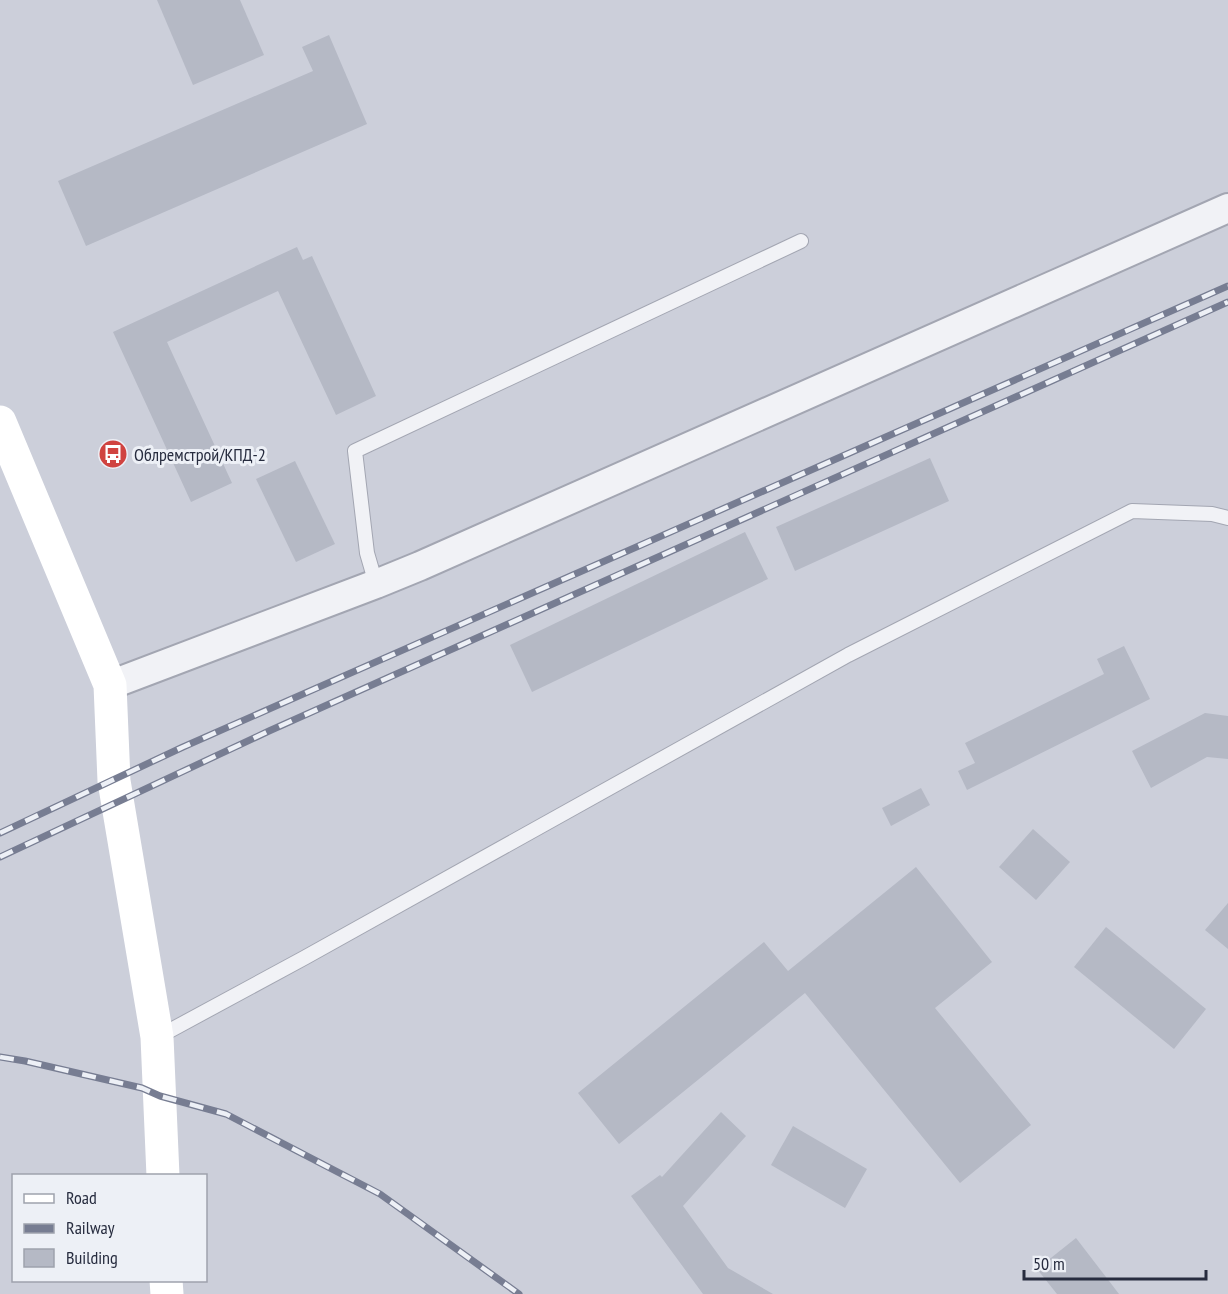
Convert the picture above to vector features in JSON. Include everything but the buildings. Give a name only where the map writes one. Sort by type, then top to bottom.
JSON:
[{"type":"street","points":[[110,685],[376,584],[1228,208]]},
{"type":"street","points":[[0,422],[110,685],[114,781],[157,1037],[163,1174]]},
{"type":"lane","points":[[376,584],[367,553],[355,451],[801,241]]},
{"type":"lane","points":[[157,1037],[848,655],[1132,511],[1212,514],[1228,519]]},
{"type":"shaded area","points":[[0,0],[1228,0],[1228,1294],[0,1294]]},
{"type":"railway","points":[[0,833],[183,747],[1228,286]]},
{"type":"railway","points":[[0,857],[269,731],[1228,302]]},
{"type":"railway","points":[[0,1057],[142,1088],[160,1096],[226,1114],[380,1194],[519,1294]]},
{"type":"place","name":"Облремстрой/КПД-2","points":[[113,454]]}]
